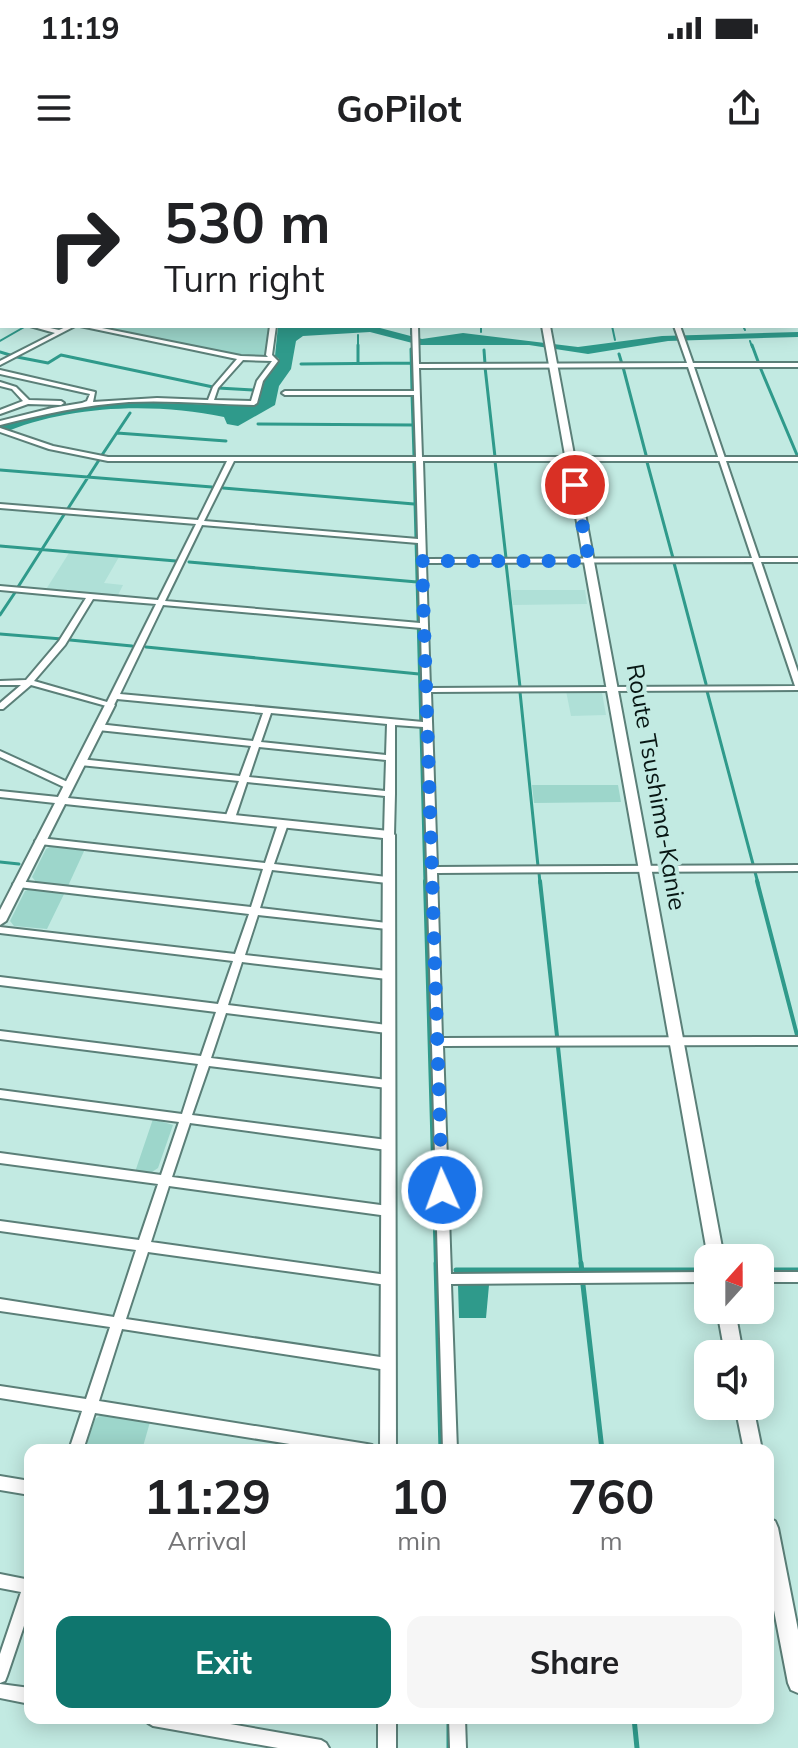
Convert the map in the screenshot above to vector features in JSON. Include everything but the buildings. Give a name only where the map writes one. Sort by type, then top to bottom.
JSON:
[{"type":"main road","name":"Route Tsushima-Kanie","points":[[546,328],[713,1244]]},
{"type":"main road","points":[[747,1420],[752,1444]]},
{"type":"main road","points":[[774,1559],[798,1683]]},
{"type":"street","points":[[42,328],[59,332]]},
{"type":"street","points":[[0,363],[68,328]]},
{"type":"street","points":[[93,328],[241,358],[272,359]]},
{"type":"street","points":[[0,412],[27,402],[90,403],[158,399],[254,403],[260,381],[275,361],[269,355],[273,328]]},
{"type":"street","points":[[415,328],[418,541],[422,561],[419,626],[426,690],[424,725],[432,870],[450,1444]]},
{"type":"street","points":[[426,690],[798,686],[678,329]]},
{"type":"street","points":[[0,354],[12,357]]},
{"type":"street","points":[[210,402],[215,388],[241,358]]},
{"type":"street","points":[[416,366],[798,365]]},
{"type":"street","points":[[0,372],[93,393],[90,403]]},
{"type":"street","points":[[0,384],[14,388],[27,402]]},
{"type":"street","points":[[54,403],[67,388]]},
{"type":"street","points":[[285,393],[415,393]]},
{"type":"street","points":[[0,423],[90,403]]},
{"type":"street","points":[[4,434],[51,448],[108,459],[798,459]]},
{"type":"street","points":[[0,921],[231,460]]},
{"type":"street","points":[[0,506],[418,541]]},
{"type":"street","points":[[422,561],[798,560]]},
{"type":"street","points":[[0,588],[419,626]]},
{"type":"street","points":[[0,707],[30,682],[67,641],[91,596]]},
{"type":"street","points":[[0,683],[30,682],[112,700],[268,710],[424,725]]},
{"type":"street","points":[[230,818],[268,710]]},
{"type":"street","points":[[388,1444],[387,880],[391,722]]},
{"type":"street","points":[[98,727],[390,758]]},
{"type":"street","points":[[0,754],[69,786]]},
{"type":"street","points":[[80,762],[391,794]]},
{"type":"street","points":[[0,794],[389,835]]},
{"type":"street","points":[[78,1444],[283,824]]},
{"type":"street","points":[[40,841],[387,880]]},
{"type":"street","points":[[432,870],[798,868]]},
{"type":"street","points":[[18,884],[387,926]]},
{"type":"street","points":[[0,930],[387,975]]},
{"type":"street","points":[[0,981],[387,1029]]},
{"type":"street","points":[[0,1035],[387,1084]]},
{"type":"street","points":[[436,1042],[798,1041]]},
{"type":"street","points":[[0,1094],[387,1145]]},
{"type":"street","points":[[0,1158],[388,1211]]},
{"type":"street","points":[[0,1226],[387,1280]]},
{"type":"street","points":[[445,1279],[694,1277]]},
{"type":"street","points":[[774,1277],[798,1277]]},
{"type":"street","points":[[0,1305],[387,1364]]},
{"type":"street","points":[[0,1392],[329,1444]]},
{"type":"street","points":[[0,1483],[24,1487]]},
{"type":"street","points":[[0,1581],[24,1586]]},
{"type":"street","points":[[0,1676],[24,1605]]},
{"type":"street","points":[[0,1691],[24,1695]]},
{"type":"street","points":[[187,1724],[321,1748]]},
{"type":"street","points":[[387,1724],[387,1748]]},
{"type":"street","points":[[457,1724],[458,1748]]},
{"type":"shaded area","points":[[98,328],[271,328],[265,357],[242,357]]},
{"type":"shaded area","points":[[278,328],[380,328],[422,339],[463,333],[578,347],[662,336],[798,332],[798,337],[668,341],[588,354],[529,345],[420,345],[370,332],[303,336],[296,341],[291,369],[279,386],[275,405],[238,426],[227,424],[224,417],[197,412],[140,408],[54,417],[0,434],[0,425],[60,409],[130,402],[254,406],[264,380],[279,359],[275,356]]},
{"type":"shaded area","points":[[69,553],[119,557],[104,583],[123,585],[117,597],[45,591]]},
{"type":"shaded area","points":[[511,590],[585,590],[587,604],[513,605]]},
{"type":"shaded area","points":[[566,691],[602,693],[606,715],[571,716]]},
{"type":"shaded area","points":[[532,785],[618,785],[621,802],[534,803]]},
{"type":"shaded area","points":[[53,845],[85,849],[68,886],[37,883],[32,877],[46,849]]},
{"type":"shaded area","points":[[32,888],[65,892],[47,929],[14,926],[10,921],[25,891]]},
{"type":"shaded area","points":[[153,1119],[173,1125],[158,1168],[149,1174],[135,1172]]},
{"type":"shaded area","points":[[458,1285],[489,1285],[486,1318],[459,1318]]},
{"type":"shaded area","points":[[101,1415],[150,1422],[144,1444],[86,1444],[95,1419]]},
{"type":"waterway","points":[[0,341],[23,328]]},
{"type":"waterway","points":[[411,328],[411,334]]},
{"type":"waterway","points":[[612,328],[615,340]]},
{"type":"waterway","points":[[358,335],[358,363]]},
{"type":"waterway","points":[[750,341],[752,347]]},
{"type":"waterway","points":[[752,345],[759,364]]},
{"type":"waterway","points":[[411,349],[412,392]]},
{"type":"waterway","points":[[484,350],[485,364]]},
{"type":"waterway","points":[[0,352],[10,355]]},
{"type":"waterway","points":[[619,354],[622,364]]},
{"type":"waterway","points":[[17,357],[48,363],[61,355],[213,387]]},
{"type":"waterway","points":[[301,364],[411,363]]},
{"type":"waterway","points":[[485,367],[495,457]]},
{"type":"waterway","points":[[623,367],[646,455]]},
{"type":"waterway","points":[[760,367],[797,455]]},
{"type":"waterway","points":[[218,388],[253,390]]},
{"type":"waterway","points":[[412,394],[413,425]]},
{"type":"waterway","points":[[102,455],[130,413]]},
{"type":"waterway","points":[[258,424],[413,425]]},
{"type":"waterway","points":[[413,425],[414,456]]},
{"type":"waterway","points":[[117,433],[226,441]]},
{"type":"waterway","points":[[88,477],[99,460]]},
{"type":"waterway","points":[[495,461],[506,558]]},
{"type":"waterway","points":[[647,462],[673,558]]},
{"type":"waterway","points":[[414,463],[425,883]]},
{"type":"waterway","points":[[0,470],[88,477]]},
{"type":"waterway","points":[[67,510],[88,477]]},
{"type":"waterway","points":[[88,477],[212,487]]},
{"type":"waterway","points":[[223,488],[414,504]]},
{"type":"waterway","points":[[42,550],[65,513]]},
{"type":"waterway","points":[[0,546],[42,550]]},
{"type":"waterway","points":[[18,587],[42,550]]},
{"type":"waterway","points":[[42,550],[176,561]]},
{"type":"waterway","points":[[189,562],[417,582]]},
{"type":"waterway","points":[[506,563],[520,687]]},
{"type":"waterway","points":[[674,563],[706,684]]},
{"type":"waterway","points":[[0,615],[16,591]]},
{"type":"waterway","points":[[0,634],[62,639]]},
{"type":"waterway","points":[[70,640],[132,646]]},
{"type":"waterway","points":[[146,647],[419,674]]},
{"type":"waterway","points":[[707,691],[753,864]]},
{"type":"waterway","points":[[520,692],[538,866]]},
{"type":"waterway","points":[[0,862],[19,864]]},
{"type":"waterway","points":[[755,872],[758,883]]},
{"type":"waterway","points":[[539,873],[540,883]]},
{"type":"waterway","points":[[425,881],[436,1265]]},
{"type":"waterway","points":[[540,881],[557,1036]]},
{"type":"waterway","points":[[757,881],[797,1035]]},
{"type":"waterway","points":[[558,1047],[581,1265]]},
{"type":"waterway","points":[[436,1263],[441,1444]]},
{"type":"waterway","points":[[581,1263],[582,1270]]},
{"type":"waterway","points":[[456,1270],[582,1270]]},
{"type":"waterway","points":[[582,1270],[694,1270]]},
{"type":"waterway","points":[[774,1270],[798,1270]]},
{"type":"waterway","points":[[583,1285],[601,1444]]},
{"type":"waterway","points":[[449,1724],[449,1748]]},
{"type":"waterway","points":[[635,1724],[637,1748]]},
{"type":"route","points":[[442,1190],[422,561],[589,561],[575,485]]}]
